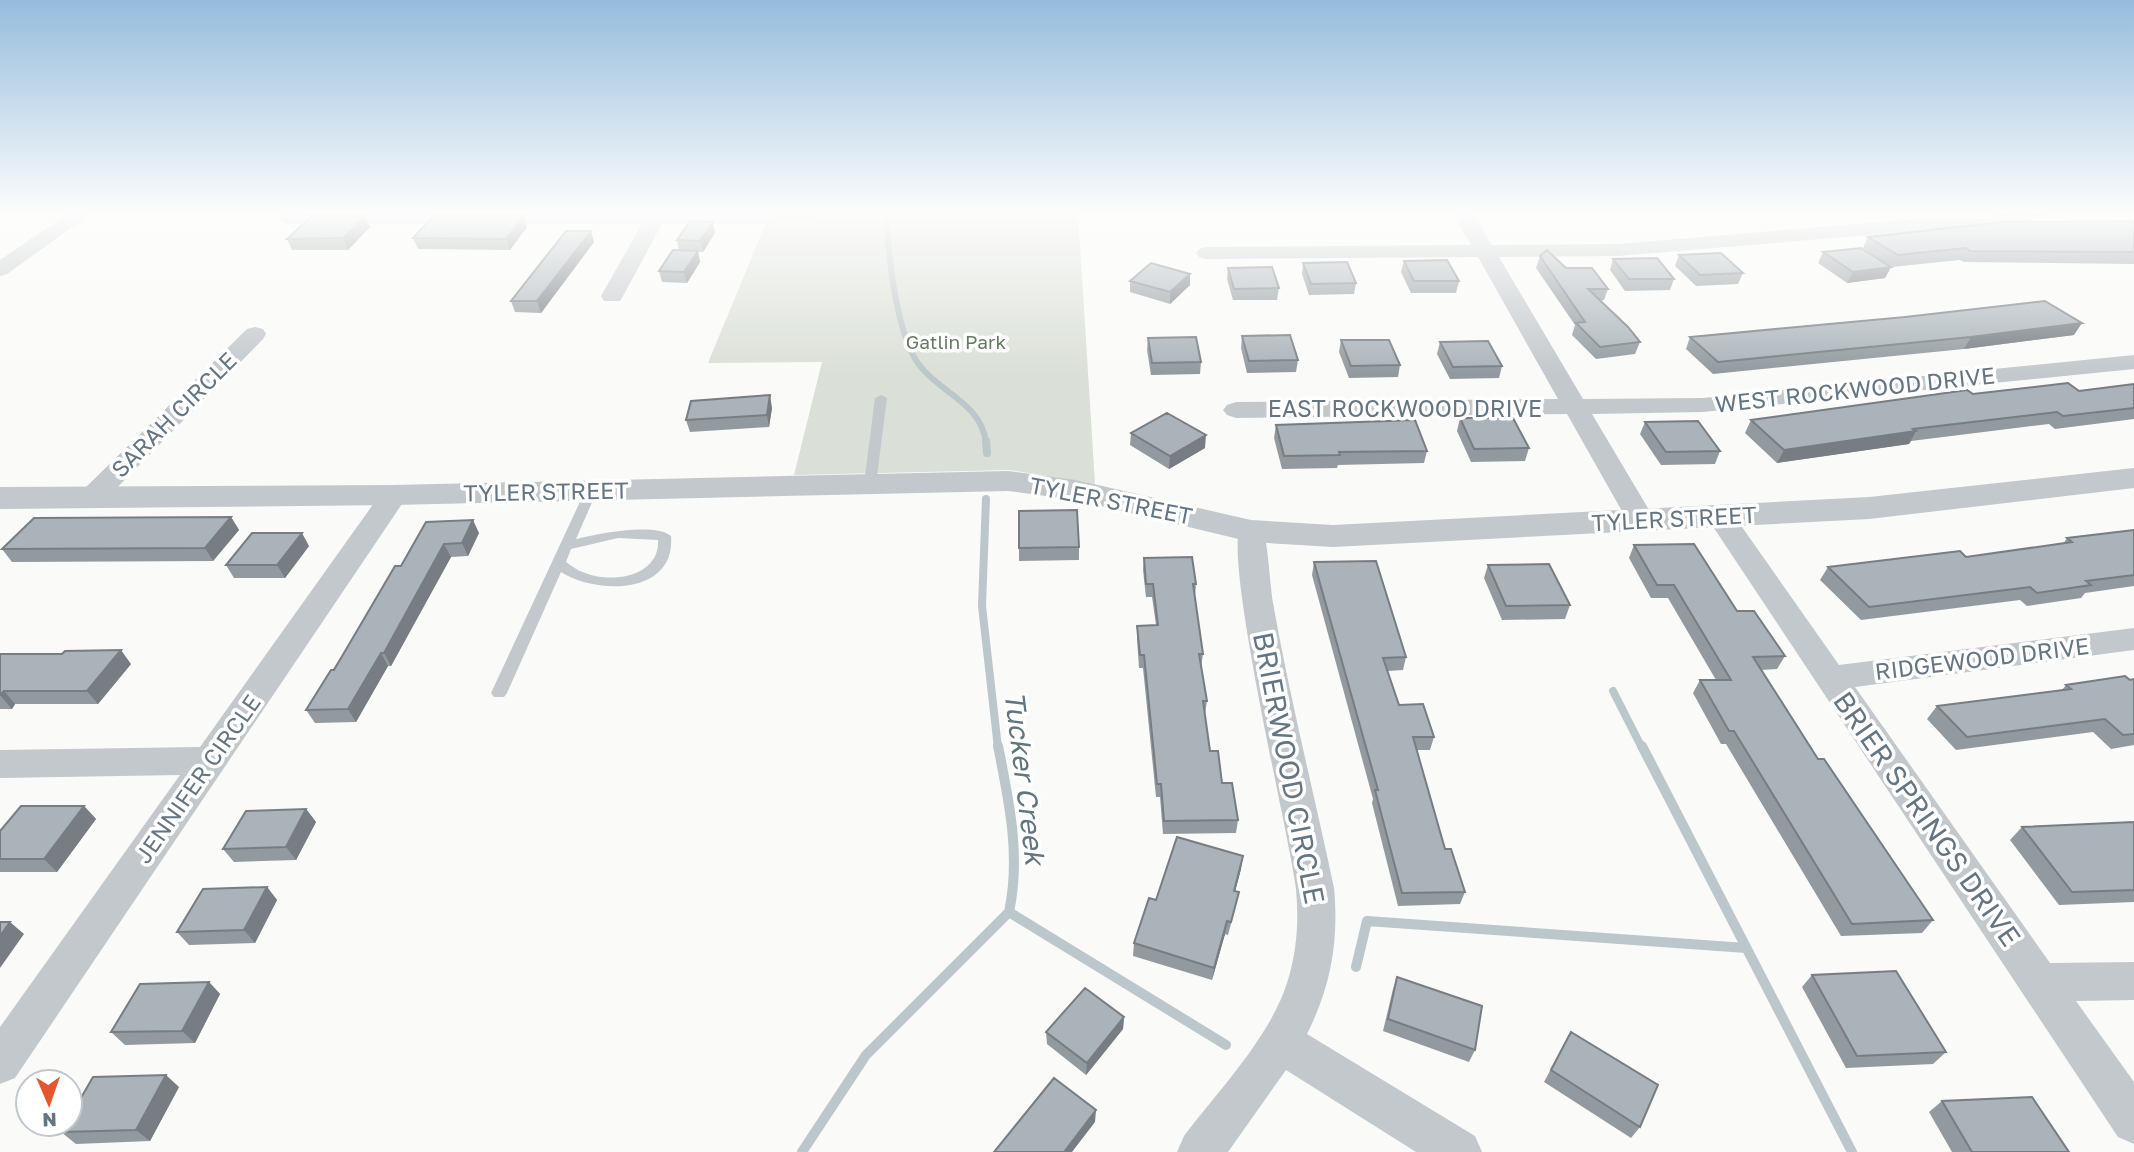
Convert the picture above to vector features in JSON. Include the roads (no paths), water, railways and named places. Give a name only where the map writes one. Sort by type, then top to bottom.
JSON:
[{"type":"street","points":[[611,296],[627,267]]},
{"type":"street","points":[[1494,267],[1641,520]]},
{"type":"street","name":"SARAH CIRCLE","points":[[92,497],[255,334]]},
{"type":"street","name":"WEST ROCKWOOD DRIVE","points":[[1575,408],[1716,404],[2134,362]]},
{"type":"street","name":"EAST ROCKWOOD DRIVE","points":[[1236,410],[1575,408]]},
{"type":"street","name":"TYLER STREET","points":[[0,498],[394,495],[1008,481],[1076,490],[1251,531],[1333,536],[1919,503],[2134,478]]},
{"type":"street","name":"JENNIFER CIRCLE","points":[[0,1063],[394,495]]},
{"type":"street","name":"BRIER SPRINGS DRIVE","points":[[1720,516],[2134,1121]]},
{"type":"street","name":"BRIERWOOD CIRCLE","points":[[1200,1152],[1280,1041],[1302,1000],[1314,960],[1318,922],[1315,888],[1258,604],[1250,550],[1251,531]]},
{"type":"street","name":"RIDGEWOOD DRIVE","points":[[1830,678],[2134,639]]},
{"type":"street","points":[[0,764],[211,761]]},
{"type":"street","points":[[2039,982],[2134,981]]},
{"type":"street","points":[[1280,1041],[1334,1077],[1459,1152]]},
{"type":"lane","points":[[870,484],[881,398]]},
{"type":"lane","points":[[499,693],[569,545],[591,491]]},
{"type":"lane","points":[[559,564],[583,578],[614,582],[648,575],[662,564],[668,550],[664,536],[618,534],[569,545]]},
{"type":"waterway","name":"Tucker Creek","points":[[891,267],[901,324],[913,355],[931,378],[975,416],[986,443]]},
{"type":"waterway","name":"Tucker Creek","points":[[986,441],[987,453]]},
{"type":"waterway","name":"Tucker Creek","points":[[986,499],[982,606],[998,748]]},
{"type":"waterway","points":[[1613,691],[1642,748]]},
{"type":"waterway","name":"Tucker Creek","points":[[998,746],[1014,849],[1009,912]]},
{"type":"waterway","points":[[1642,746],[1852,1152]]},
{"type":"waterway","name":"Tucker Creek","points":[[802,1152],[866,1055],[1009,912]]},
{"type":"waterway","points":[[1009,912],[1226,1045]]},
{"type":"waterway","points":[[1356,967],[1367,921],[1746,948]]},
{"type":"park label","name":"Gatlin Park","points":[[956,342]]}]
